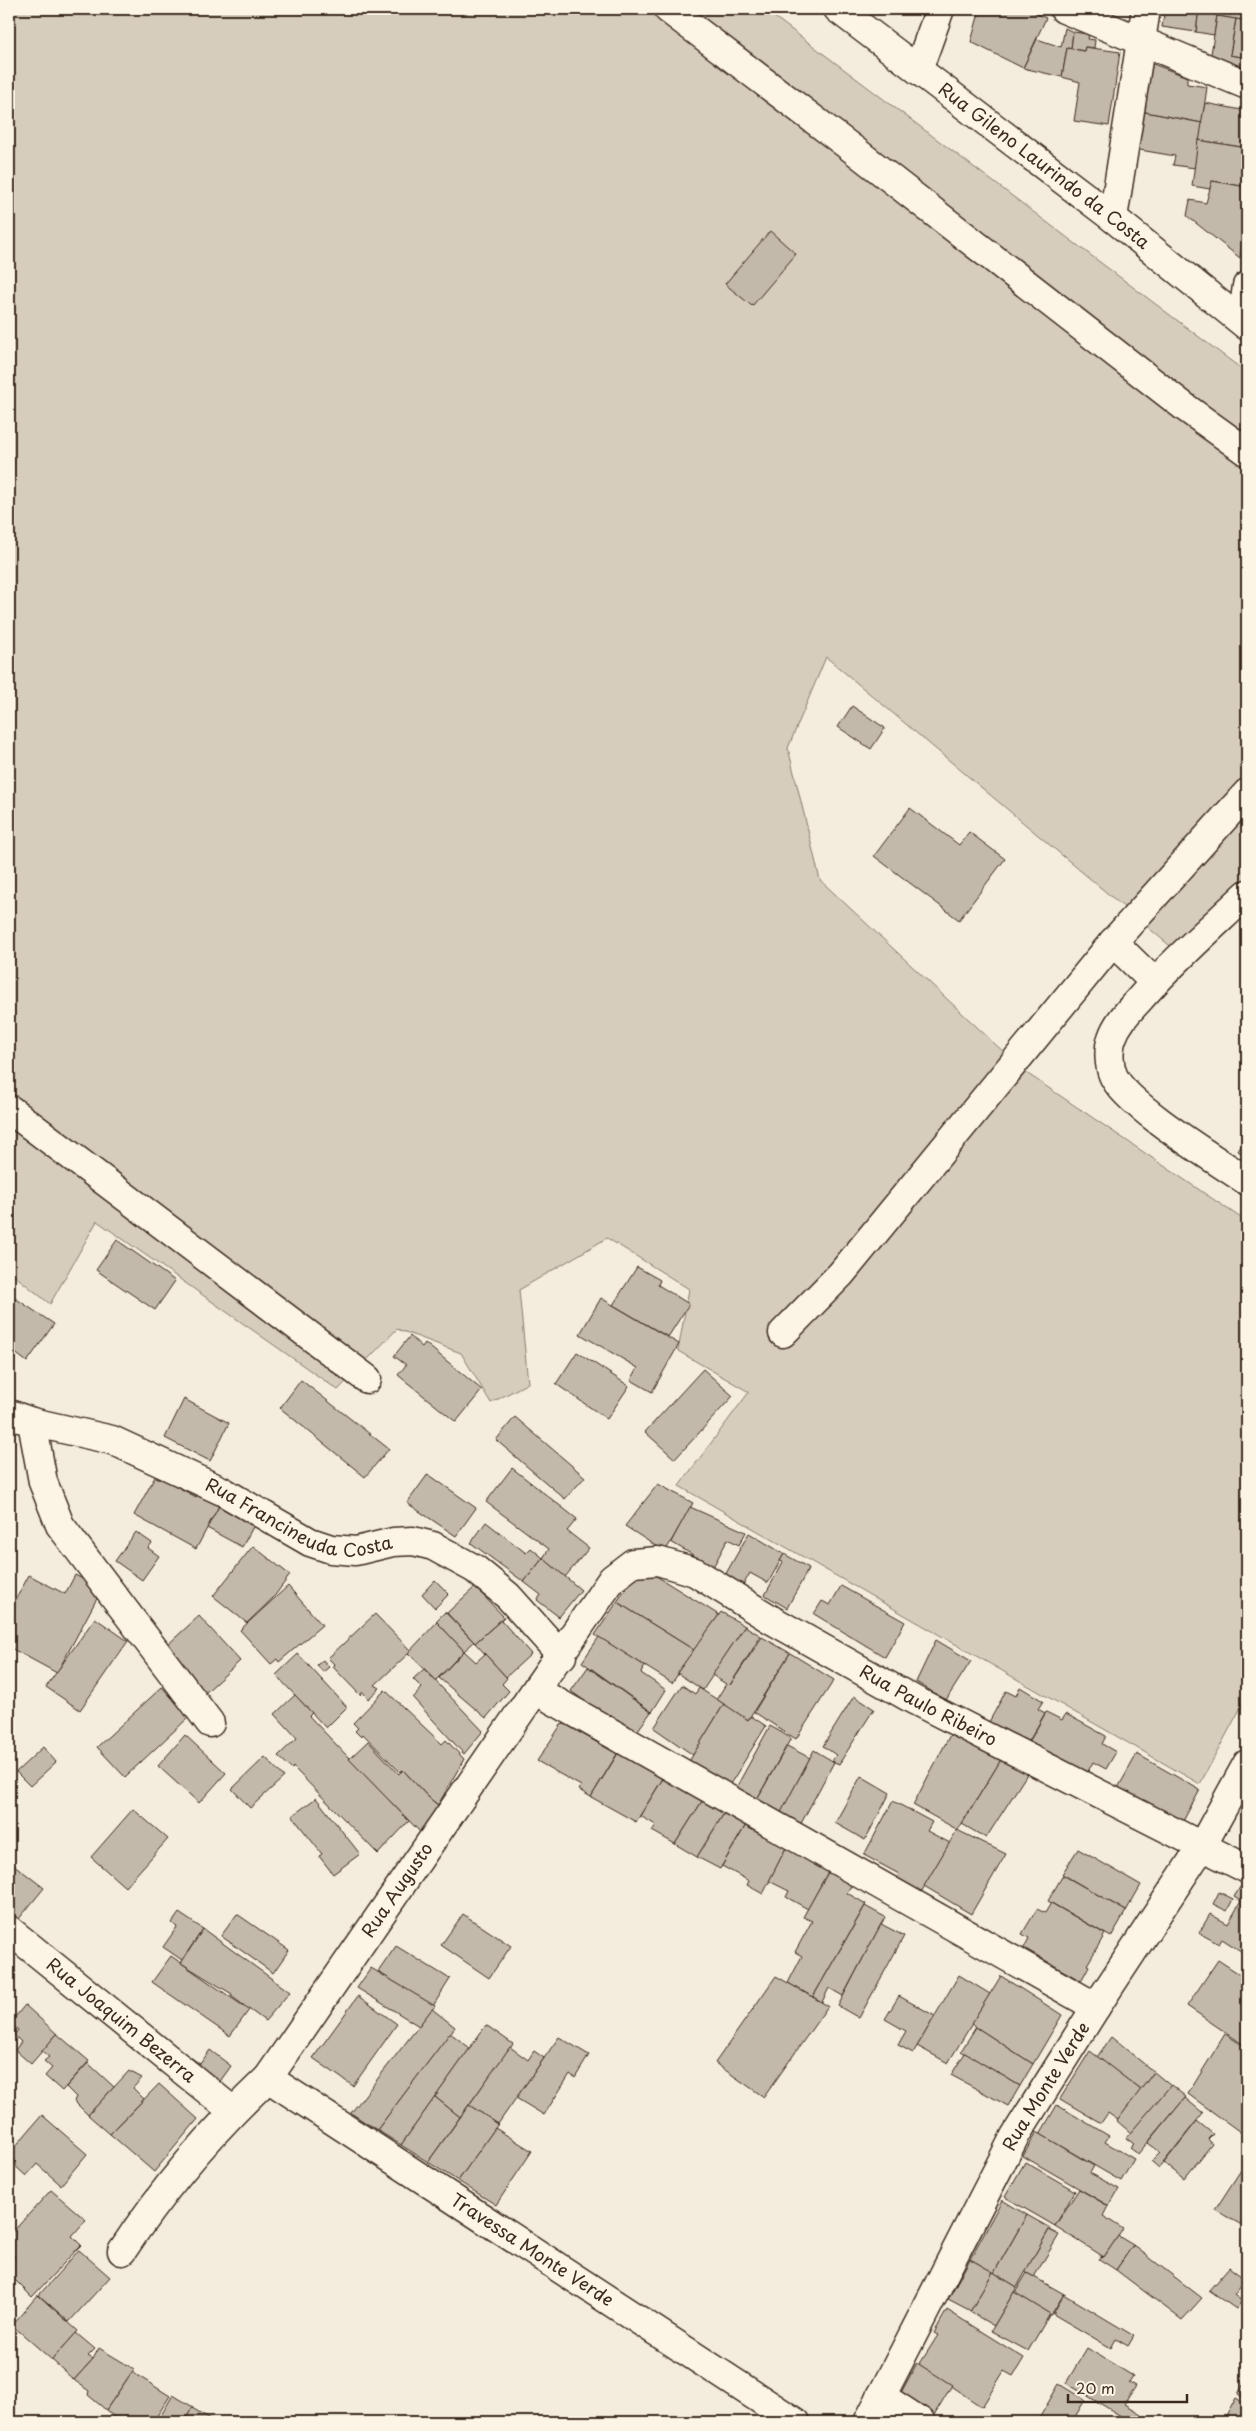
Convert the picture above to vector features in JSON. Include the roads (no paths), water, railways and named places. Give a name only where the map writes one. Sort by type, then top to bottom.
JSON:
[{"type":"street","points":[[668,9],[854,150],[1186,408],[1247,452]]},
{"type":"street","name":"Rua Gileno Laurindo da Costa","points":[[838,9],[1113,218],[1244,324]]},
{"type":"street","points":[[918,70],[940,9]]},
{"type":"street","points":[[1064,9],[1247,85]]},
{"type":"street","points":[[1113,218],[1146,9]]},
{"type":"street","points":[[1244,324],[1247,286]]},
{"type":"street","points":[[784,1333],[841,1274],[1114,942],[1247,794]]},
{"type":"street","points":[[1247,894],[1154,982],[1121,1021],[1112,1038],[1110,1053],[1113,1076],[1123,1089],[1143,1108],[1247,1181]]},
{"type":"street","points":[[1114,942],[1154,982]]},
{"type":"street","points":[[9,1109],[367,1379]]},
{"type":"street","points":[[20,1418],[60,1525],[210,1724]]},
{"type":"street","name":"Rua Francineuda Costa","points":[[20,1418],[112,1440],[222,1491],[310,1542],[331,1549],[356,1551],[393,1542],[413,1541],[433,1546],[476,1569],[508,1596],[562,1656]]},
{"type":"street","name":"Rua Paulo Ribeiro","points":[[612,1579],[633,1564],[658,1561],[695,1572],[772,1620],[914,1700],[1247,1870]]},
{"type":"street","name":"Rua Augusto","points":[[122,2251],[167,2187],[233,2111],[268,2078],[562,1656],[612,1579]]},
{"type":"street","points":[[537,1690],[1096,2007]]},
{"type":"street","name":"Rua Monte Verde","points":[[868,2422],[1015,2136],[1096,2007],[1202,1846],[1247,1764]]},
{"type":"street","name":"Rua Joaquim Bezerra","points":[[9,1930],[233,2111]]},
{"type":"street","name":"Travessa Monte Verde","points":[[268,2078],[795,2422]]},
{"type":"street","points":[[881,2396],[921,2422]]}]
